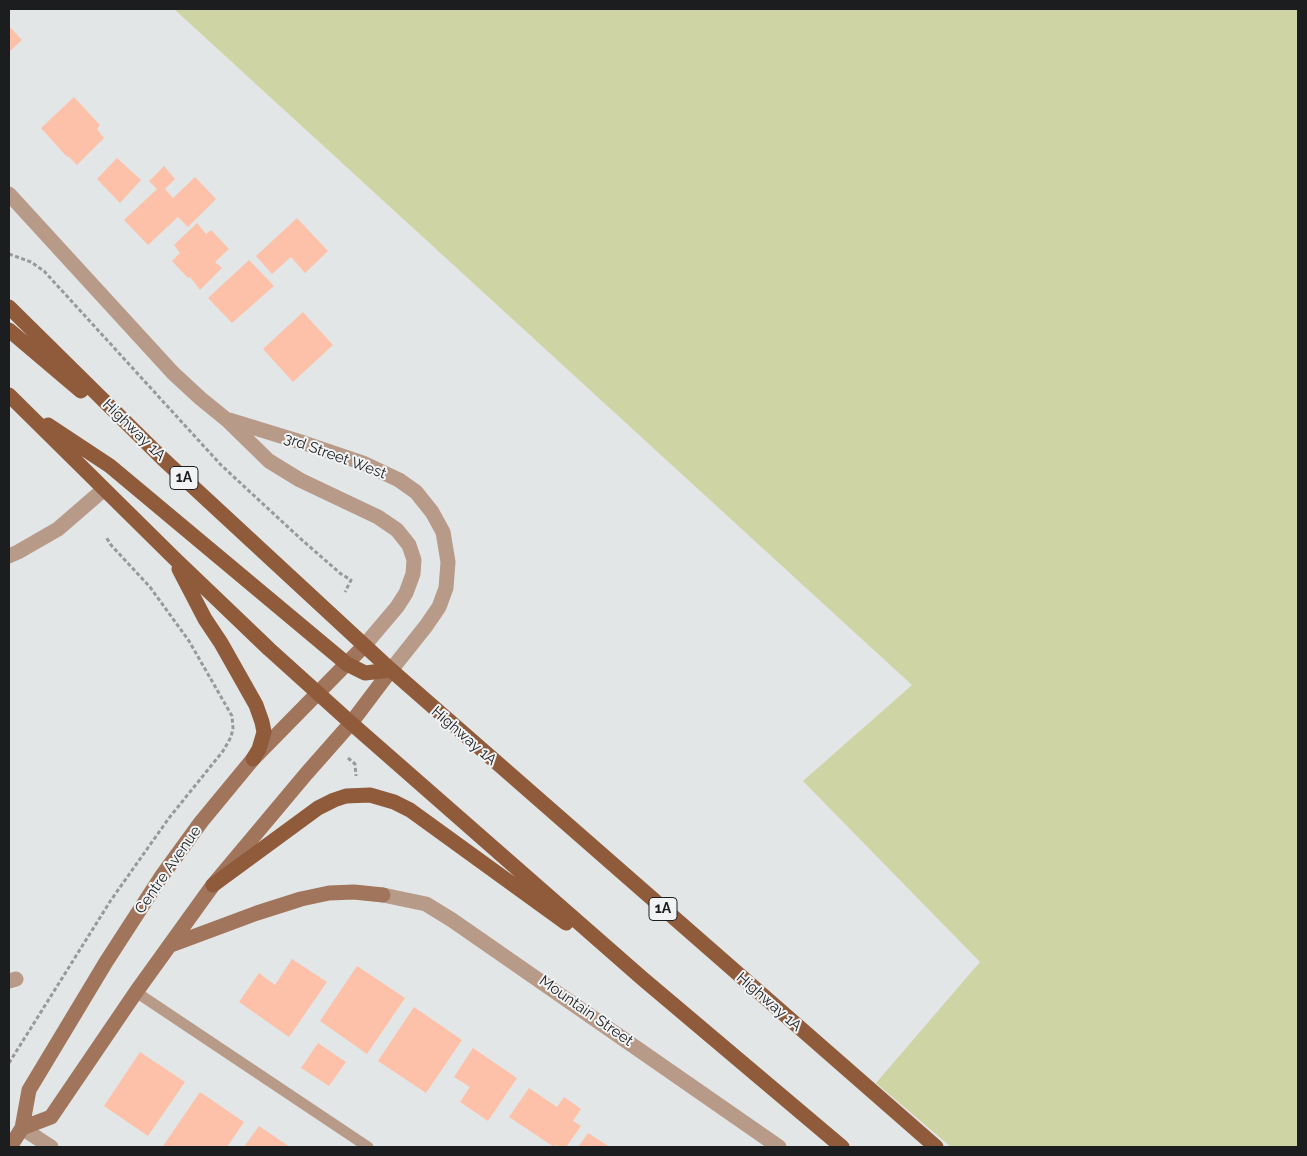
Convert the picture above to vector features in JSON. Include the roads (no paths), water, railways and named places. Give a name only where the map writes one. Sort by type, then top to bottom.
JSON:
[{"type":"main road","name":"Highway 1A","points":[[9,307],[163,459],[364,646],[936,1147]]},
{"type":"main road","points":[[9,330],[163,459]]},
{"type":"main road","points":[[9,395],[103,490],[352,724],[643,979],[842,1147]]},
{"type":"main road","points":[[21,408],[110,466],[347,664],[365,672],[391,670]]},
{"type":"main road","points":[[174,558],[205,620],[221,643],[256,705],[264,732],[253,759]]},
{"type":"main road","name":"Centre Avenue","points":[[10,1147],[22,1128],[29,1090],[106,962],[178,854],[201,822],[253,759],[364,646]]},
{"type":"main road","points":[[22,1128],[52,1117],[136,992],[213,886],[306,774],[352,724],[391,670]]},
{"type":"main road","points":[[213,886],[318,808],[346,796],[370,795],[410,810],[643,979]]},
{"type":"main road","points":[[170,945],[301,899],[328,893],[354,892],[383,895]]},
{"type":"street","name":"3rd Street West","points":[[9,194],[173,373],[227,420],[269,461],[300,480],[378,517],[397,530],[409,545],[414,560],[413,574],[406,593],[397,607],[364,646]]},
{"type":"street","name":"3rd Street West","points":[[227,420],[363,463],[405,484],[416,492],[432,512],[443,532],[448,562],[446,588],[439,607],[391,670]]},
{"type":"street","points":[[9,556],[58,529],[103,490]]},
{"type":"street","name":"Mountain Street","points":[[383,895],[426,904],[452,920],[778,1147]]},
{"type":"street","points":[[22,1128],[51,1147]]},
{"type":"lane","points":[[136,992],[368,1147]]}]
